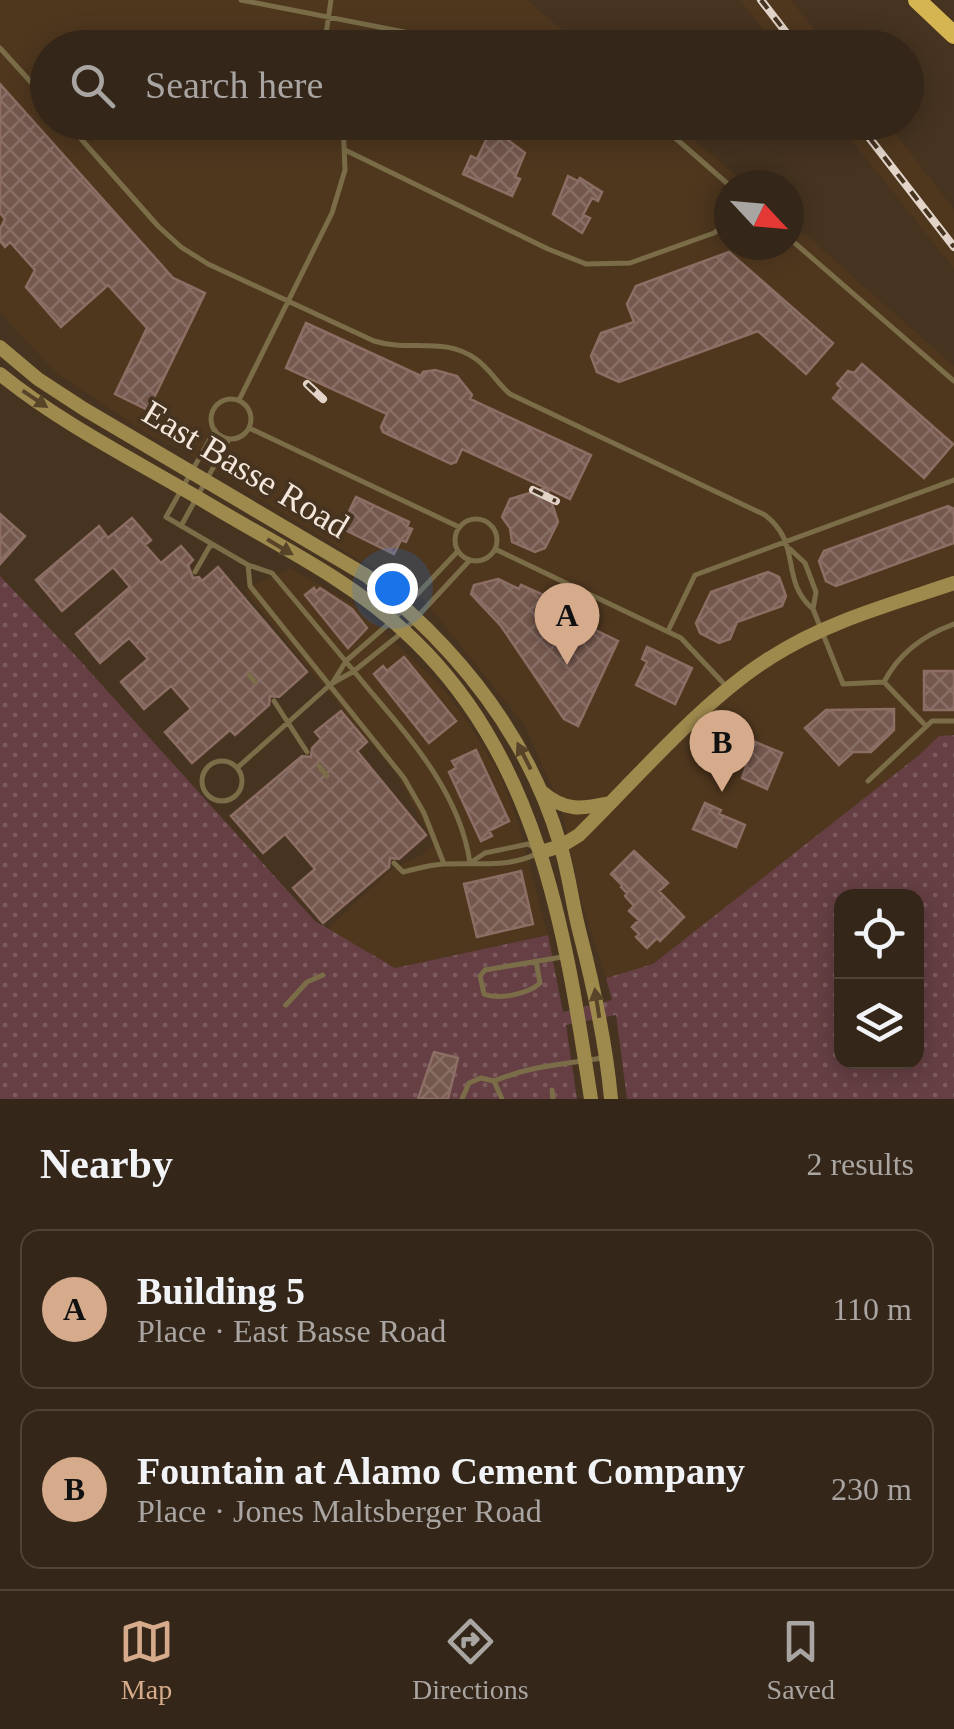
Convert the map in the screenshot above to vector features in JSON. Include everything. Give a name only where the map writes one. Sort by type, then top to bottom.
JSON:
[{"type":"highway","points":[[917,0],[954,34]]},
{"type":"main road","name":"East Basse Road","points":[[0,347],[38,379],[76,403],[367,576],[450,650],[489,698],[539,789],[561,846],[594,986],[610,1099]]},
{"type":"main road","name":"East Basse Road","points":[[0,374],[66,419],[340,582],[398,626],[438,666],[474,711],[501,755],[534,828],[565,956],[591,1099]]},
{"type":"main road","points":[[66,419],[76,403]]},
{"type":"main road","points":[[541,852],[561,846],[578,834],[729,689],[768,658],[820,631],[954,583]]},
{"type":"main road","points":[[539,789],[555,803],[572,809],[611,803]]},
{"type":"lane","points":[[241,0],[394,30]]},
{"type":"lane","points":[[326,30],[331,0]]},
{"type":"lane","points":[[0,48],[30,81]]},
{"type":"lane","points":[[82,140],[170,238],[208,264],[380,343],[442,345],[468,354],[484,365],[510,394],[765,515],[780,526],[801,599],[813,609]]},
{"type":"lane","points":[[239,400],[332,213],[345,170],[344,140]]},
{"type":"lane","points":[[677,140],[714,173]]},
{"type":"lane","points":[[345,150],[586,264],[630,263],[714,233]]},
{"type":"lane","points":[[804,251],[954,381]]},
{"type":"lane","points":[[180,526],[229,439],[249,428],[250,412],[239,400],[218,403],[211,416],[214,430],[166,517],[180,526],[248,566],[272,573],[428,762],[451,805],[470,863]]},
{"type":"lane","points":[[249,428],[460,527]]},
{"type":"lane","points":[[214,430],[229,439]]},
{"type":"lane","points":[[668,630],[696,574],[788,545],[954,480]]},
{"type":"lane","points":[[331,684],[346,660],[398,626],[470,560],[488,558],[496,549],[497,534],[489,523],[476,518],[460,527],[455,538],[458,551],[470,560]]},
{"type":"lane","points":[[195,572],[211,544]]},
{"type":"lane","points":[[788,545],[806,563],[816,592],[813,609],[843,684],[884,682],[926,726]]},
{"type":"lane","points":[[496,549],[668,630],[697,652],[729,689]]},
{"type":"lane","points":[[237,768],[331,684],[354,671],[411,612],[458,551]]},
{"type":"lane","points":[[248,566],[250,586],[404,778],[444,864]]},
{"type":"lane","points":[[884,682],[892,665],[910,647],[936,630],[954,624]]},
{"type":"lane","points":[[249,675],[256,682]]},
{"type":"lane","points":[[274,702],[306,752]]},
{"type":"lane","points":[[868,782],[932,721],[954,720]]},
{"type":"lane","points":[[223,762],[237,768],[242,782],[236,796],[221,801],[208,795],[202,780],[209,767],[223,762]]},
{"type":"lane","points":[[319,766],[327,776]]},
{"type":"lane","points":[[470,863],[485,853],[528,844],[541,852]]},
{"type":"lane","points":[[394,862],[403,872],[444,864],[487,866],[541,852]]},
{"type":"lane","points":[[536,961],[540,983],[535,989],[497,997],[484,994],[480,976],[485,970],[536,961],[565,956]]},
{"type":"lane","points":[[286,1005],[301,987],[323,975]]},
{"type":"lane","points":[[462,1099],[464,1088],[474,1079],[494,1082],[520,1070],[605,1058]]},
{"type":"lane","points":[[494,1082],[502,1099]]},
{"type":"lane","points":[[552,1090],[552,1099]]},
{"type":"shaded area","points":[[0,0],[527,0],[563,30],[30,30],[30,140],[694,140],[730,170],[714,170],[714,260],[804,260],[804,233],[954,366],[954,735],[939,737],[721,944],[606,978],[582,903],[561,806],[524,725],[424,600],[183,451],[143,431],[56,373],[0,313]]},
{"type":"shaded area","points":[[740,0],[791,0],[815,30],[764,30]]},
{"type":"shaded area","points":[[852,140],[900,140],[954,209],[954,269]]},
{"type":"shaded area","points":[[290,568],[358,607],[443,688],[470,726],[500,775],[518,823],[548,935],[395,968],[328,929],[389,871],[434,844],[397,775],[244,590]]},
{"type":"shaded area","points":[[0,576],[315,921],[395,968],[548,935],[563,1012],[612,1000],[606,978],[653,964],[939,736],[954,735],[954,1099],[627,1099],[616,1015],[566,1025],[577,1099],[0,1099]]},
{"type":"building","points":[[0,84],[30,118],[30,140],[50,140],[173,278],[205,293],[148,410],[115,394],[147,328],[108,285],[61,327],[26,287],[35,270],[10,242],[5,247],[0,241],[5,219],[0,213]]},
{"type":"building","points":[[486,140],[508,140],[525,153],[512,196],[463,174],[471,156],[477,159]]},
{"type":"building","points":[[568,176],[578,181],[580,178],[602,192],[598,201],[592,198],[583,215],[590,218],[582,233],[553,214]]},
{"type":"building","points":[[714,257],[738,260],[833,343],[806,374],[758,331],[619,382],[597,372],[591,356],[601,333],[634,322],[627,304],[636,286]]},
{"type":"building","points":[[306,323],[421,376],[435,370],[457,376],[472,395],[470,399],[591,455],[570,499],[547,488],[558,522],[545,548],[535,552],[512,542],[510,528],[502,517],[510,499],[546,488],[462,449],[451,464],[383,432],[381,427],[387,414],[286,368]]},
{"type":"building","points":[[862,364],[953,444],[924,478],[833,398],[841,388],[837,384],[848,371],[854,373]]},
{"type":"building","points":[[356,497],[409,522],[407,527],[412,529],[406,542],[401,540],[394,554],[341,528]]},
{"type":"building","points":[[948,506],[954,509],[954,543],[836,586],[826,581],[819,561],[824,551]]},
{"type":"building","points":[[0,514],[25,536],[0,564]]},
{"type":"building","points":[[132,518],[151,540],[145,545],[161,563],[181,546],[193,560],[188,565],[193,578],[202,581],[218,567],[307,672],[279,697],[270,696],[269,705],[235,735],[230,730],[192,763],[165,732],[191,709],[171,686],[144,709],[121,682],[148,659],[129,638],[100,663],[76,634],[130,587],[113,567],[62,611],[36,580],[99,526],[108,538]]},
{"type":"building","points":[[768,572],[779,577],[786,596],[782,606],[737,622],[730,639],[719,643],[700,633],[696,623],[711,592]]},
{"type":"building","points":[[498,579],[577,610],[573,619],[618,641],[578,726],[564,719],[501,626],[471,594],[474,585]]},
{"type":"building","points":[[314,588],[352,609],[367,628],[348,648],[305,595]]},
{"type":"building","points":[[647,647],[692,668],[675,704],[636,685],[647,662],[642,659]]},
{"type":"building","points":[[404,657],[456,721],[429,743],[374,674],[383,666],[387,671]]},
{"type":"building","points":[[924,671],[954,671],[954,710],[924,710]]},
{"type":"building","points":[[894,709],[894,730],[871,752],[853,752],[839,765],[805,728],[826,710]]},
{"type":"building","points":[[341,711],[367,742],[357,751],[426,835],[399,859],[390,858],[389,867],[323,923],[293,888],[315,869],[285,834],[263,853],[231,816],[302,756],[311,757],[312,748],[321,739],[315,732]]},
{"type":"building","points":[[736,734],[782,753],[767,789],[742,778],[747,764],[727,756]]},
{"type":"building","points":[[476,750],[509,821],[489,831],[492,836],[481,841],[449,772],[456,768],[452,761]]},
{"type":"building","points":[[705,803],[745,825],[736,847],[693,829]]},
{"type":"building","points":[[634,851],[668,883],[659,891],[684,917],[647,948],[632,927],[639,920],[629,911],[634,906],[611,874]]},
{"type":"building","points":[[521,871],[533,924],[477,937],[464,884]]},
{"type":"building","points":[[434,1052],[458,1058],[448,1099],[418,1099]]},
{"type":"railway","points":[[761,0],[784,30]]},
{"type":"railway","points":[[871,140],[954,247]]},
{"type":"railway","points":[[307,384],[323,399]]},
{"type":"railway","points":[[533,490],[556,501]]},
{"type":"place","name":"Building 5","points":[[567,665]]},
{"type":"place","name":"Fountain at Alamo Cement Company","points":[[722,792]]}]
